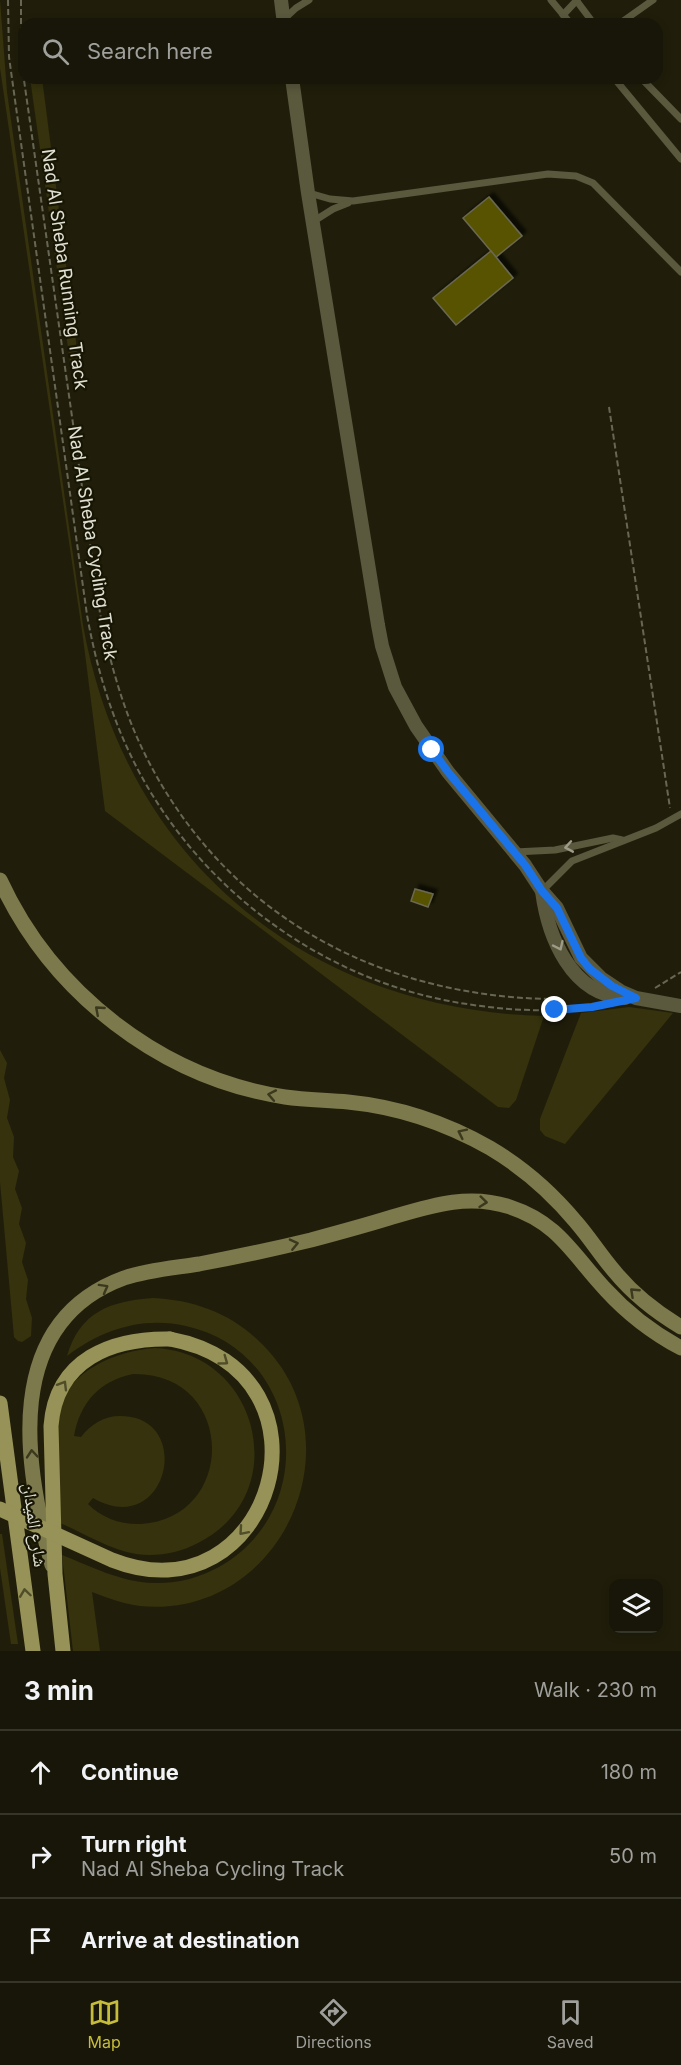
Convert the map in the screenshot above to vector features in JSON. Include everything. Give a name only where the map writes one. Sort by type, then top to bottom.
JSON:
[{"type":"main road","points":[[0,1509],[112,1560],[124,1565],[149,1570],[175,1569],[201,1562],[236,1540],[254,1518],[266,1493],[273,1452],[267,1418],[251,1387],[233,1367],[210,1351],[184,1341],[170,1339],[132,1341],[107,1348],[74,1370],[59,1390],[51,1425],[55,1574],[63,1651]]},
{"type":"main road","name":"شارع الميدان","points":[[0,1403],[33,1651]]},
{"type":"street","points":[[280,0],[283,18]]},
{"type":"street","points":[[293,84],[308,193],[376,613],[388,667],[405,707],[432,750],[515,852],[542,891],[557,908],[574,947],[590,969],[612,986],[636,998],[681,1006]]},
{"type":"street","points":[[0,880],[20,918],[57,969],[104,1015],[147,1046],[193,1071],[240,1088],[285,1097],[348,1102],[392,1109],[434,1121],[474,1139],[511,1162],[545,1189],[576,1221],[628,1287],[681,1327]]},
{"type":"street","points":[[55,1574],[41,1521],[33,1467],[30,1412],[33,1383],[42,1355],[56,1329],[65,1318],[87,1298],[126,1277],[295,1244],[433,1205],[463,1200],[494,1203],[522,1212],[549,1227],[571,1247],[593,1276],[621,1305],[653,1331],[681,1348]]},
{"type":"lane","points":[[287,18],[296,8],[309,0]]},
{"type":"lane","points":[[551,0],[566,18]]},
{"type":"lane","points":[[563,15],[576,0],[590,18]]},
{"type":"lane","points":[[628,18],[653,0]]},
{"type":"lane","points":[[619,84],[681,159]]},
{"type":"lane","points":[[647,84],[681,119]]},
{"type":"lane","points":[[308,193],[330,199],[353,201],[548,174],[576,176],[600,189],[681,273]]},
{"type":"lane","points":[[314,221],[333,209],[353,201]]},
{"type":"lane","points":[[542,891],[572,861],[648,832],[681,814]]},
{"type":"lane","points":[[515,852],[561,849],[613,838],[622,840]]},
{"type":"path","name":"Nad Al Sheba Cycling Track","points":[[8,0],[9,57],[92,640],[112,713],[132,759],[146,784],[177,831],[228,888],[285,933],[333,961],[385,984],[463,1004],[542,1010],[601,1005]]},
{"type":"path","name":"Nad Al Sheba Running Track","points":[[21,0],[21,18]]},
{"type":"path","name":"Nad Al Sheba Running Track","points":[[25,84],[100,614],[122,698],[151,766],[190,828],[223,865],[265,903],[319,940],[378,968],[437,986],[495,996],[550,999]]},
{"type":"path","points":[[609,406],[672,820]]},
{"type":"path","points":[[636,998],[681,972]]},
{"type":"shaded area","points":[[0,0],[7,92],[83,625],[105,709],[139,785],[185,851],[240,907],[305,952],[378,986],[458,1007],[544,1016],[516,1100],[509,1108],[498,1107],[105,811],[83,638],[0,68]]},
{"type":"shaded area","points":[[31,84],[43,84],[78,357],[78,361],[74,364],[70,362]]},
{"type":"shaded area","points":[[629,1007],[673,1013],[565,1144],[545,1136],[540,1130],[540,1119],[581,1013]]},
{"type":"shaded area","points":[[0,1050],[7,1063],[4,1078],[10,1100],[7,1118],[14,1137],[13,1157],[19,1171],[15,1189],[22,1208],[19,1224],[26,1243],[22,1262],[28,1280],[26,1299],[32,1318],[31,1336],[22,1342],[14,1337],[0,1182]]},
{"type":"shaded area","points":[[153,1298],[184,1302],[212,1311],[239,1325],[263,1345],[292,1385],[305,1430],[304,1475],[291,1518],[266,1556],[232,1585],[190,1603],[140,1606],[92,1592],[100,1651],[73,1651],[62,1555],[130,1580],[153,1583],[187,1580],[219,1567],[252,1541],[274,1509],[285,1472],[285,1434],[275,1398],[255,1366],[225,1341],[186,1326],[170,1323],[138,1324],[108,1332],[67,1356],[80,1329],[99,1312],[123,1302]]},
{"type":"shaded area","points":[[154,1348],[190,1356],[219,1373],[240,1399],[252,1429],[254,1461],[247,1493],[228,1521],[198,1543],[160,1554],[144,1555],[126,1552],[60,1523],[56,1420],[62,1398],[82,1375],[95,1366],[139,1350]],"holes":[[[133,1374],[167,1380],[191,1396],[206,1419],[212,1446],[208,1473],[195,1498],[173,1516],[141,1524],[112,1520],[88,1504],[93,1498],[119,1507],[139,1503],[154,1491],[163,1473],[164,1453],[158,1435],[144,1421],[120,1416],[103,1419],[89,1428],[81,1437],[74,1436],[81,1413],[93,1395],[121,1377]]]},
{"type":"shaded area","points":[[0,1534],[2,1534],[18,1644],[11,1644],[0,1568]]},
{"type":"building","points":[[489,197],[522,236],[496,257],[463,218]]},
{"type":"building","points":[[491,251],[513,278],[456,325],[433,298]]},
{"type":"building","points":[[415,889],[433,894],[428,907],[411,901]]},
{"type":"route","points":[[432,750],[557,908],[574,947],[590,969],[612,986],[636,998],[592,1007],[555,1010]]}]
